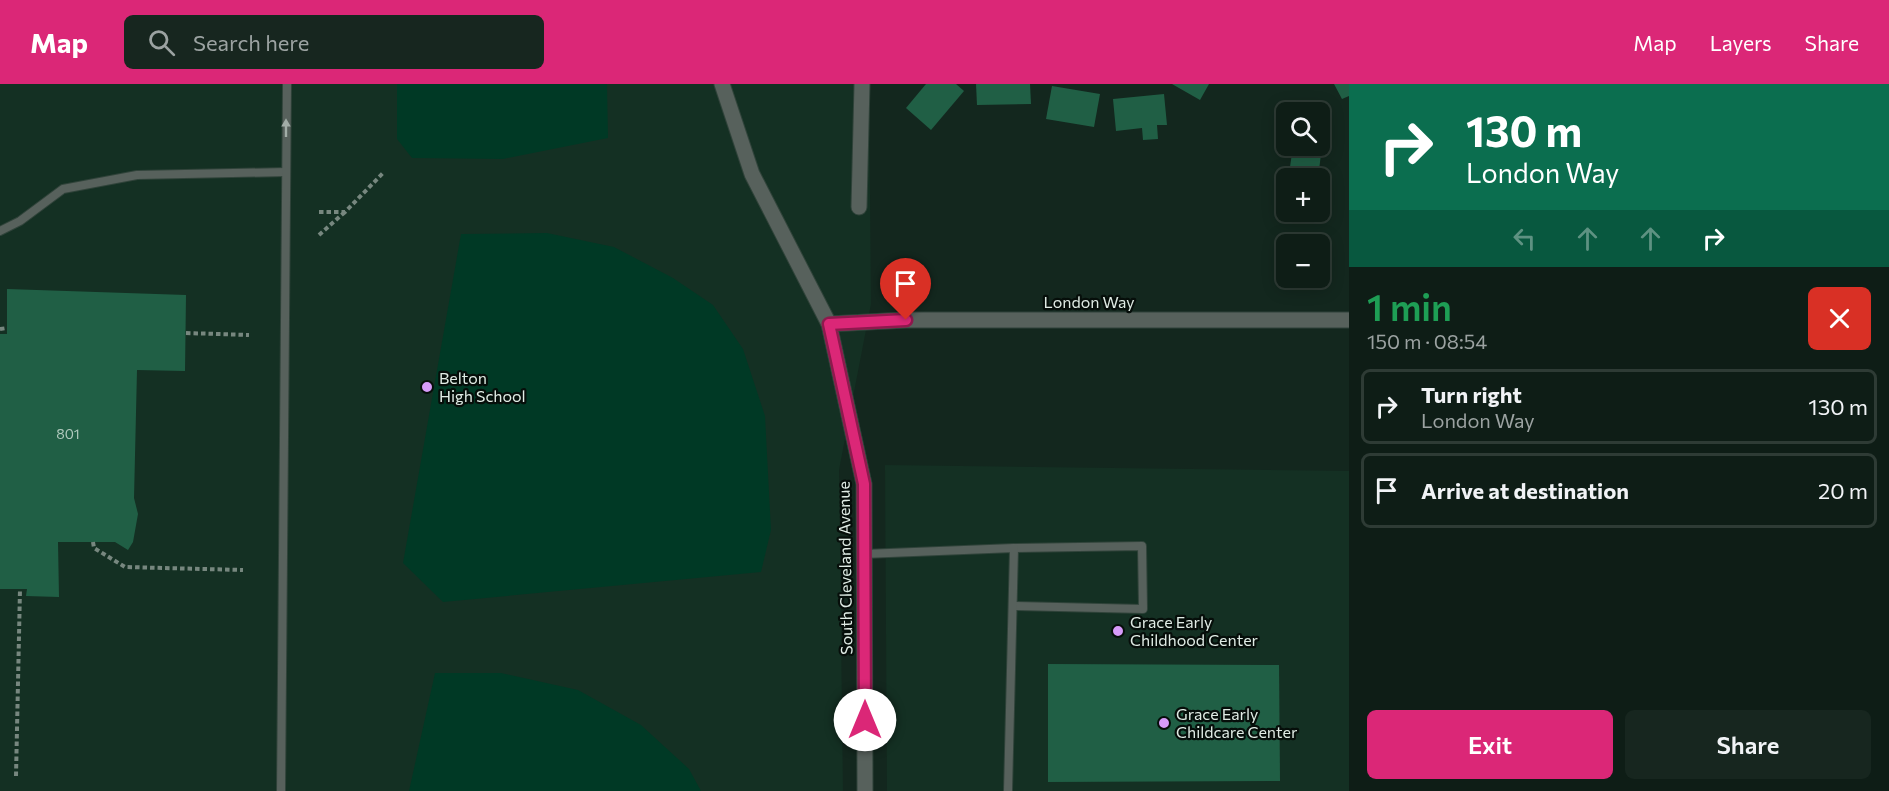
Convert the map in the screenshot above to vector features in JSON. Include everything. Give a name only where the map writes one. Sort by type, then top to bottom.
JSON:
[{"type":"street","name":"South Cleveland Avenue","points":[[723,84],[752,174],[829,324],[864,484],[865,791]]},
{"type":"street","points":[[860,207],[862,84]]},
{"type":"street","name":"London Way","points":[[829,324],[906,320],[1349,320]]},
{"type":"lane","points":[[281,791],[287,84]]},
{"type":"lane","points":[[0,231],[20,221],[63,189],[137,176],[286,172]]},
{"type":"lane","points":[[864,554],[1142,546],[1143,609],[1014,606]]},
{"type":"lane","points":[[1008,791],[1014,548]]},
{"type":"path","points":[[319,235],[345,212],[384,171]]},
{"type":"path","points":[[319,212],[345,212]]},
{"type":"path","points":[[0,329],[7,328]]},
{"type":"path","points":[[186,333],[249,335]]},
{"type":"path","points":[[93,542],[94,548],[125,567],[243,570]]},
{"type":"path","points":[[16,776],[20,589]]},
{"type":"shaded area","name":"Belton High School","points":[[0,84],[869,84],[871,304],[839,470],[843,791],[0,791]]},
{"type":"shaded area","points":[[397,84],[607,84],[608,138],[503,159],[412,158],[397,139]]},
{"type":"shaded area","points":[[547,233],[614,247],[673,278],[713,305],[743,349],[765,416],[771,530],[761,572],[443,602],[403,563],[461,234]]},
{"type":"shaded area","name":"Grace Early Childhood Center","points":[[885,465],[1349,471],[1349,791],[887,791]]},
{"type":"shaded area","points":[[435,673],[501,673],[578,690],[641,725],[689,769],[701,791],[409,791]]},
{"type":"building","points":[[926,84],[956,84],[964,91],[931,130],[906,108]]},
{"type":"building","points":[[976,84],[1030,84],[1031,104],[977,105]]},
{"type":"building","points":[[1172,84],[1209,84],[1200,100]]},
{"type":"building","points":[[1334,84],[1349,84],[1349,96],[1342,99]]},
{"type":"building","points":[[1052,86],[1100,94],[1094,127],[1046,119]]},
{"type":"building","points":[[1164,94],[1167,125],[1157,125],[1158,139],[1143,140],[1142,128],[1116,131],[1113,99]]},
{"type":"building","points":[[1292,156],[1321,156],[1319,168],[1290,167]]},
{"type":"building","points":[[7,289],[186,295],[185,371],[137,370],[134,498],[138,514],[133,542],[128,550],[115,542],[58,542],[59,597],[26,596],[27,589],[0,589],[0,334],[7,334]]},
{"type":"building","name":"Grace Early Childcare Center","points":[[1048,664],[1279,665],[1280,781],[1048,782]]},
{"type":"place","name":"Belton High School","points":[[427,387]]},
{"type":"place","name":"Grace Early Childhood Center","points":[[1118,631]]},
{"type":"place","name":"Grace Early Childcare Center","points":[[1164,723]]},
{"type":"route","points":[[865,720],[864,484],[829,324],[906,320]]}]
